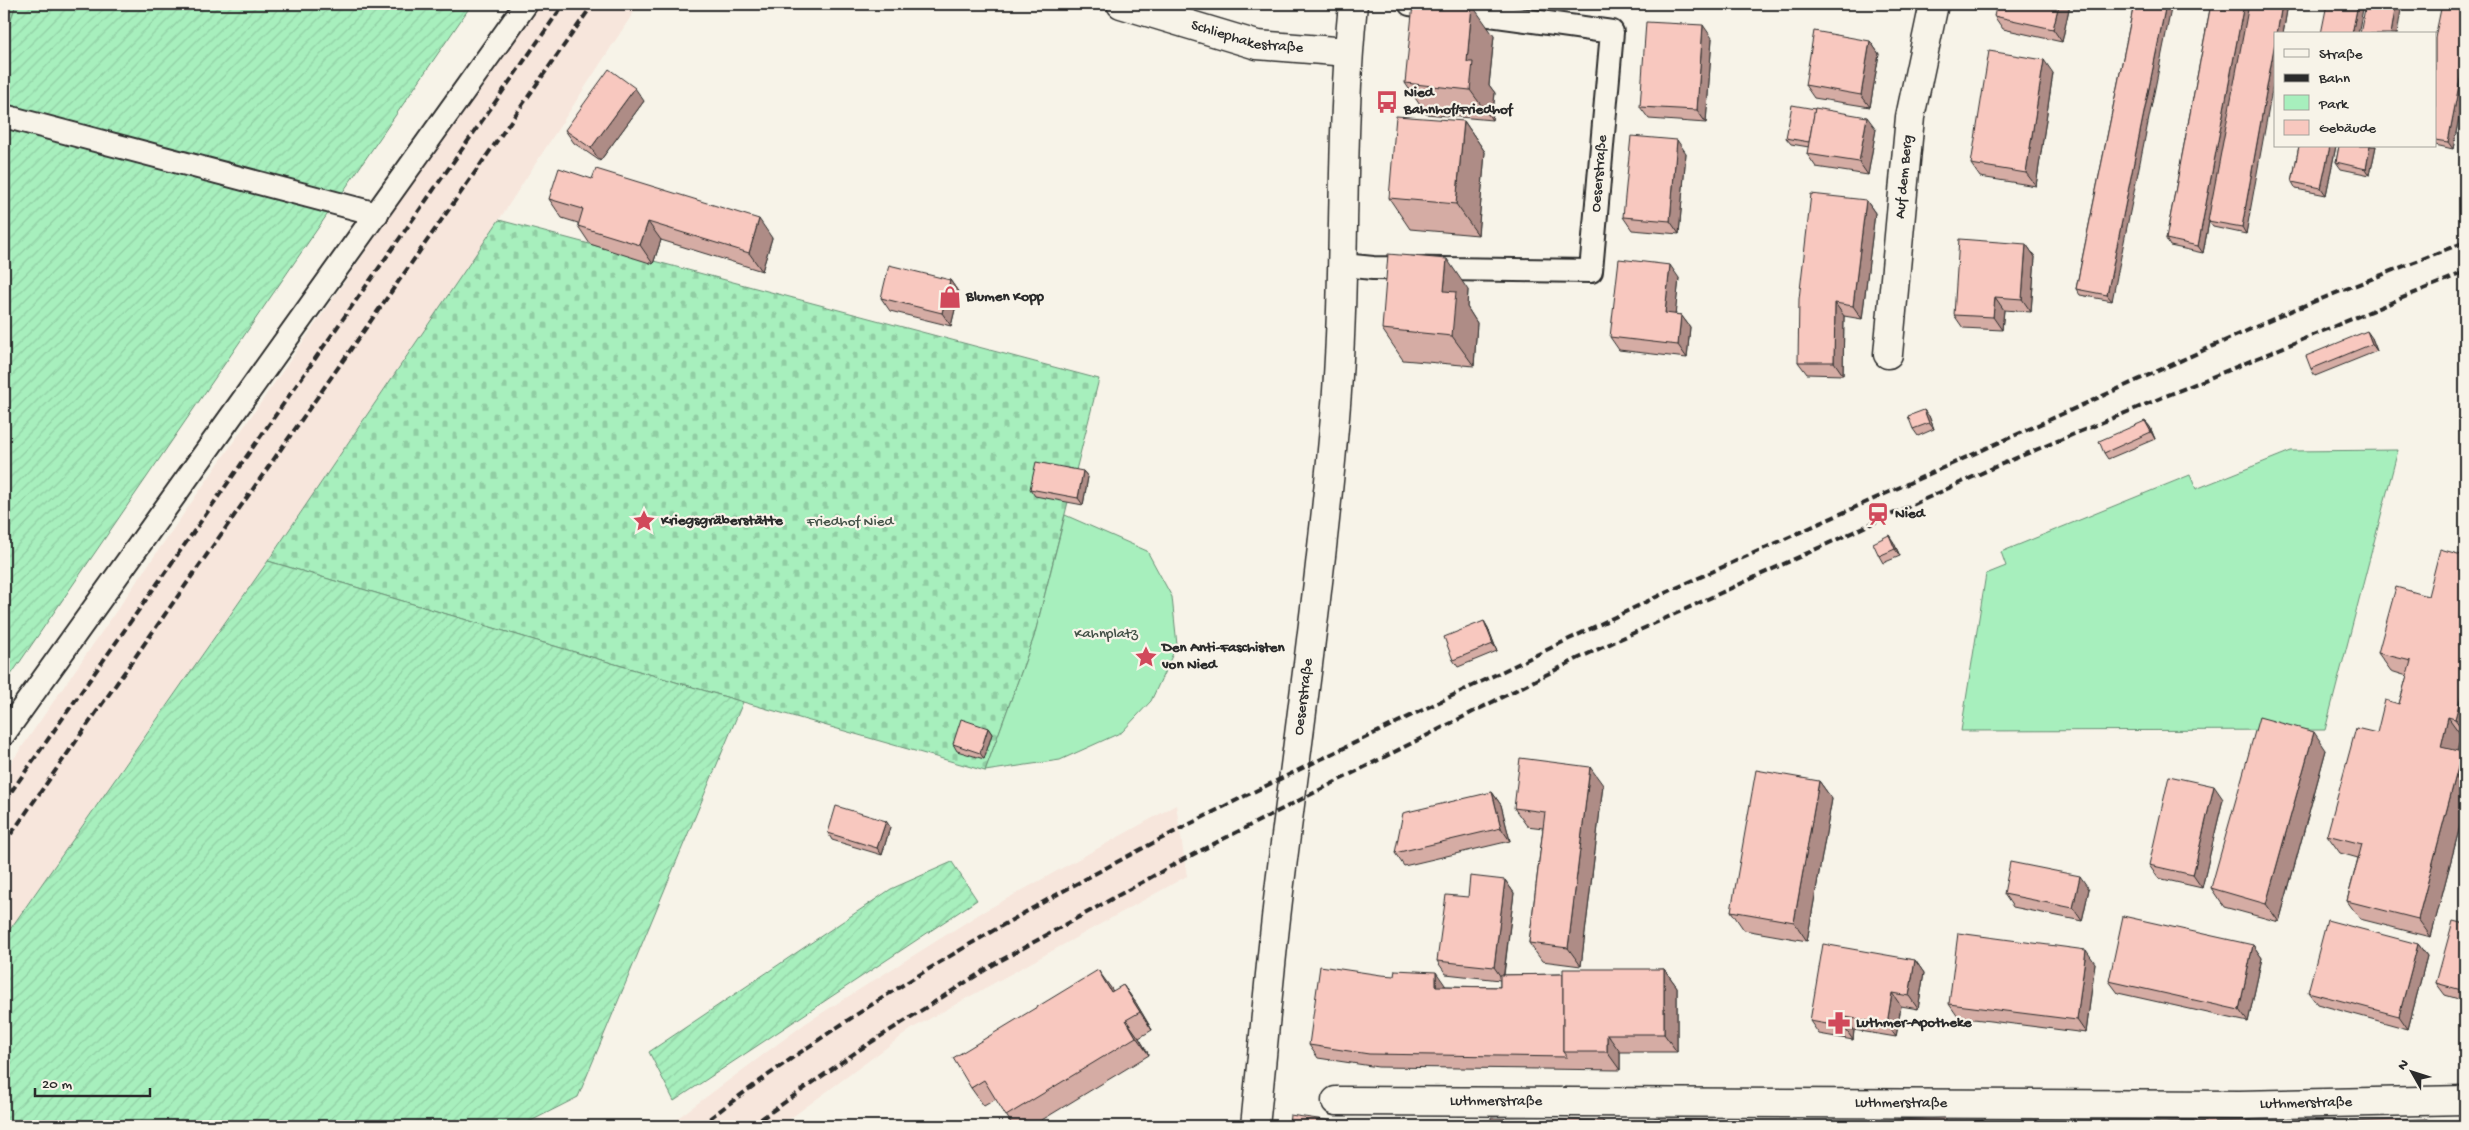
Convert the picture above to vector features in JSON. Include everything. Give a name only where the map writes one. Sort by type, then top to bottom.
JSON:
[{"type":"street","name":"Schliephakestraße","points":[[1121,4],[1257,45],[1348,52]]},
{"type":"street","name":"Oeserstraße","points":[[1255,1126],[1282,869],[1304,704],[1332,448],[1343,264],[1348,52],[1353,4]]},
{"type":"street","name":"Auf dem Berg","points":[[1888,354],[1910,117],[1934,4]]},
{"type":"street","name":"Luthmerstraße","points":[[1336,1101],[1743,1114],[2465,1100]]},
{"type":"lane","points":[[4,734],[526,4]]},
{"type":"lane","name":"Oeserstraße","points":[[1343,264],[1374,268],[1591,271],[1612,32],[1410,4]]},
{"type":"lane","points":[[4,116],[377,214]]},
{"type":"shaded area","points":[[537,4],[639,4],[499,220],[268,561],[4,938],[4,773]]},
{"type":"shaded area","points":[[1176,805],[1187,876],[913,1028],[780,1126],[667,1126],[806,1023],[981,913]]},
{"type":"green space","points":[[4,4],[16,4],[4,41]]},
{"type":"green space","points":[[16,4],[472,4],[4,685],[4,41]]},
{"type":"green space","name":"Friedhof Nied","points":[[499,220],[1099,379],[1034,637],[985,771],[743,702],[268,561]]},
{"type":"green space","points":[[2398,450],[2325,730],[1961,731],[1986,574],[2006,566],[2001,552],[2190,475],[2196,489],[2291,451]]},
{"type":"green space","name":"Kahnplatz","points":[[1065,515],[1147,551],[1172,597],[1177,645],[1151,701],[1122,732],[1060,760],[985,771],[1034,637]]},
{"type":"green space","points":[[268,561],[743,702],[578,1097],[521,1126],[4,1126],[4,938]]},
{"type":"green space","points":[[952,862],[977,900],[674,1101],[649,1052],[891,889]]},
{"type":"building","points":[[1413,4],[1472,5],[1467,62],[1473,62],[1470,90],[1405,83]]},
{"type":"building","points":[[1997,4],[2059,4],[2053,29],[1994,16]]},
{"type":"building","points":[[2134,4],[2166,4],[2107,295],[2076,289]]},
{"type":"building","points":[[2211,4],[2244,4],[2198,246],[2166,239]]},
{"type":"building","points":[[2249,4],[2282,4],[2277,32],[2274,32],[2274,48],[2242,227],[2208,221]]},
{"type":"building","points":[[2327,4],[2358,4],[2352,32],[2321,32]]},
{"type":"building","points":[[2366,4],[2396,4],[2391,32],[2360,32]]},
{"type":"building","points":[[2442,4],[2465,4],[2465,54],[2448,142],[2436,140],[2436,33]]},
{"type":"building","points":[[1646,22],[1703,25],[1697,110],[1640,107]]},
{"type":"building","points":[[1814,31],[1870,41],[1861,95],[1805,85]]},
{"type":"building","points":[[1989,51],[2044,60],[2026,173],[1971,164]]},
{"type":"building","points":[[609,69],[635,88],[591,148],[565,130]]},
{"type":"building","points":[[1792,105],[1815,109],[1809,142],[1786,138]]},
{"type":"building","points":[[1815,108],[1867,117],[1859,162],[1807,154]]},
{"type":"building","points":[[1396,116],[1464,121],[1456,204],[1389,198]]},
{"type":"building","points":[[1631,136],[1677,140],[1670,221],[1623,217]]},
{"type":"building","points":[[2299,148],[2330,148],[2321,188],[2292,182]]},
{"type":"building","points":[[2339,148],[2370,148],[2366,169],[2336,162]]},
{"type":"building","points":[[559,168],[592,179],[596,169],[759,219],[749,253],[648,222],[640,245],[578,226],[583,209],[549,199]]},
{"type":"building","points":[[1811,194],[1866,200],[1853,306],[1835,303],[1834,362],[1798,362],[1799,299]]},
{"type":"building","points":[[1959,239],[2026,244],[2022,299],[1995,297],[1993,317],[1954,315]]},
{"type":"building","points":[[1388,254],[1447,259],[1444,291],[1456,292],[1452,336],[1382,329]]},
{"type":"building","points":[[1619,259],[1670,265],[1665,313],[1681,315],[1678,345],[1610,337]]},
{"type":"building","points":[[889,265],[950,280],[942,313],[881,298]]},
{"type":"building","points":[[2367,331],[2372,344],[2311,369],[2306,356]]},
{"type":"building","points":[[1924,410],[1929,423],[1913,429],[1908,416]]},
{"type":"building","points":[[2145,421],[2151,432],[2104,453],[2099,441]]},
{"type":"building","points":[[1036,462],[1083,471],[1078,498],[1030,489]]},
{"type":"building","points":[[1889,535],[1895,549],[1879,556],[1873,543]]},
{"type":"building","points":[[2440,549],[2465,556],[2465,681],[2455,719],[2448,717],[2441,747],[2462,752],[2418,919],[2347,901],[2362,844],[2327,835],[2356,728],[2377,733],[2385,700],[2399,704],[2411,661],[2378,653],[2396,587],[2428,596]]},
{"type":"building","points":[[1484,621],[1493,644],[1453,660],[1444,637]]},
{"type":"building","points":[[2259,717],[2314,732],[2266,904],[2211,888]]},
{"type":"building","points":[[961,719],[988,728],[980,753],[953,744]]},
{"type":"building","points":[[1520,758],[1590,767],[1568,948],[1529,943],[1545,812],[1514,808]]},
{"type":"building","points":[[1756,770],[1819,781],[1794,922],[1731,911]]},
{"type":"building","points":[[2169,776],[2214,786],[2193,875],[2149,865]]},
{"type":"building","points":[[1492,792],[1501,828],[1395,853],[1403,813]]},
{"type":"building","points":[[836,806],[886,821],[877,848],[828,833]]},
{"type":"building","points":[[2010,862],[2080,876],[2073,908],[2004,894]]},
{"type":"building","points":[[1470,876],[1505,880],[1494,967],[1437,961],[1446,895],[1468,897]]},
{"type":"building","points":[[2123,916],[2253,945],[2239,1010],[2109,981]]},
{"type":"building","points":[[2327,920],[2418,944],[2399,1016],[2308,992]]},
{"type":"building","points":[[2453,921],[2465,924],[2465,991],[2436,983]]},
{"type":"building","points":[[1958,933],[2086,950],[2077,1020],[1949,1004]]},
{"type":"building","points":[[1823,944],[1915,960],[1909,996],[1892,993],[1887,1024],[1845,1017],[1844,1027],[1810,1021]]},
{"type":"building","points":[[1320,966],[1394,976],[1395,970],[1436,972],[1436,986],[1500,987],[1500,975],[1563,974],[1563,1052],[1567,1057],[1369,1054],[1309,1045]]},
{"type":"building","points":[[1563,969],[1664,969],[1664,1034],[1607,1034],[1607,1052],[1563,1052]]},
{"type":"building","points":[[1098,970],[1111,992],[1123,985],[1140,1012],[1126,1020],[1136,1037],[1006,1116],[984,1080],[971,1088],[953,1058]]},
{"type":"building","points":[[1290,1115],[1339,1122],[1338,1126],[1289,1126]]},
{"type":"building","points":[[1491,1118],[1603,1121],[1603,1126],[1491,1126]]},
{"type":"building","points":[[1945,1118],[1945,1126],[1777,1126],[1777,1125]]},
{"type":"building","points":[[1654,1119],[1713,1120],[1713,1126],[1654,1126]]},
{"type":"building","points":[[2427,1119],[2427,1126],[2317,1126],[2317,1123]]},
{"type":"building","points":[[2252,1121],[2252,1126],[2151,1126],[2151,1122]]},
{"type":"building","points":[[2114,1124],[2114,1126],[1998,1126],[1998,1125]]},
{"type":"building","points":[[1402,1125],[1438,1126],[1402,1126]]},
{"type":"railway","points":[[4,802],[564,4]]},
{"type":"railway","points":[[4,844],[593,4]]},
{"type":"railway","points":[[700,1126],[830,1032],[965,947],[1105,868],[1247,795],[1654,598],[2293,310],[2465,242]]},
{"type":"railway","points":[[751,1126],[859,1050],[996,963],[1184,859],[1579,658],[1997,466],[2465,272]]},
{"type":"place","name":"Nied Bahnhof/Friedhof","points":[[1387,102]]},
{"type":"place","name":"Blumen Kopp","points":[[950,297]]},
{"type":"place","name":"Nied","points":[[1878,514]]},
{"type":"place","name":"Kriegsgräberstätte","points":[[644,521]]},
{"type":"place","name":"Den Anti-Faschisten von Nied","points":[[1146,657]]},
{"type":"place","name":"Luthmer-Apotheke","points":[[1839,1023]]}]
